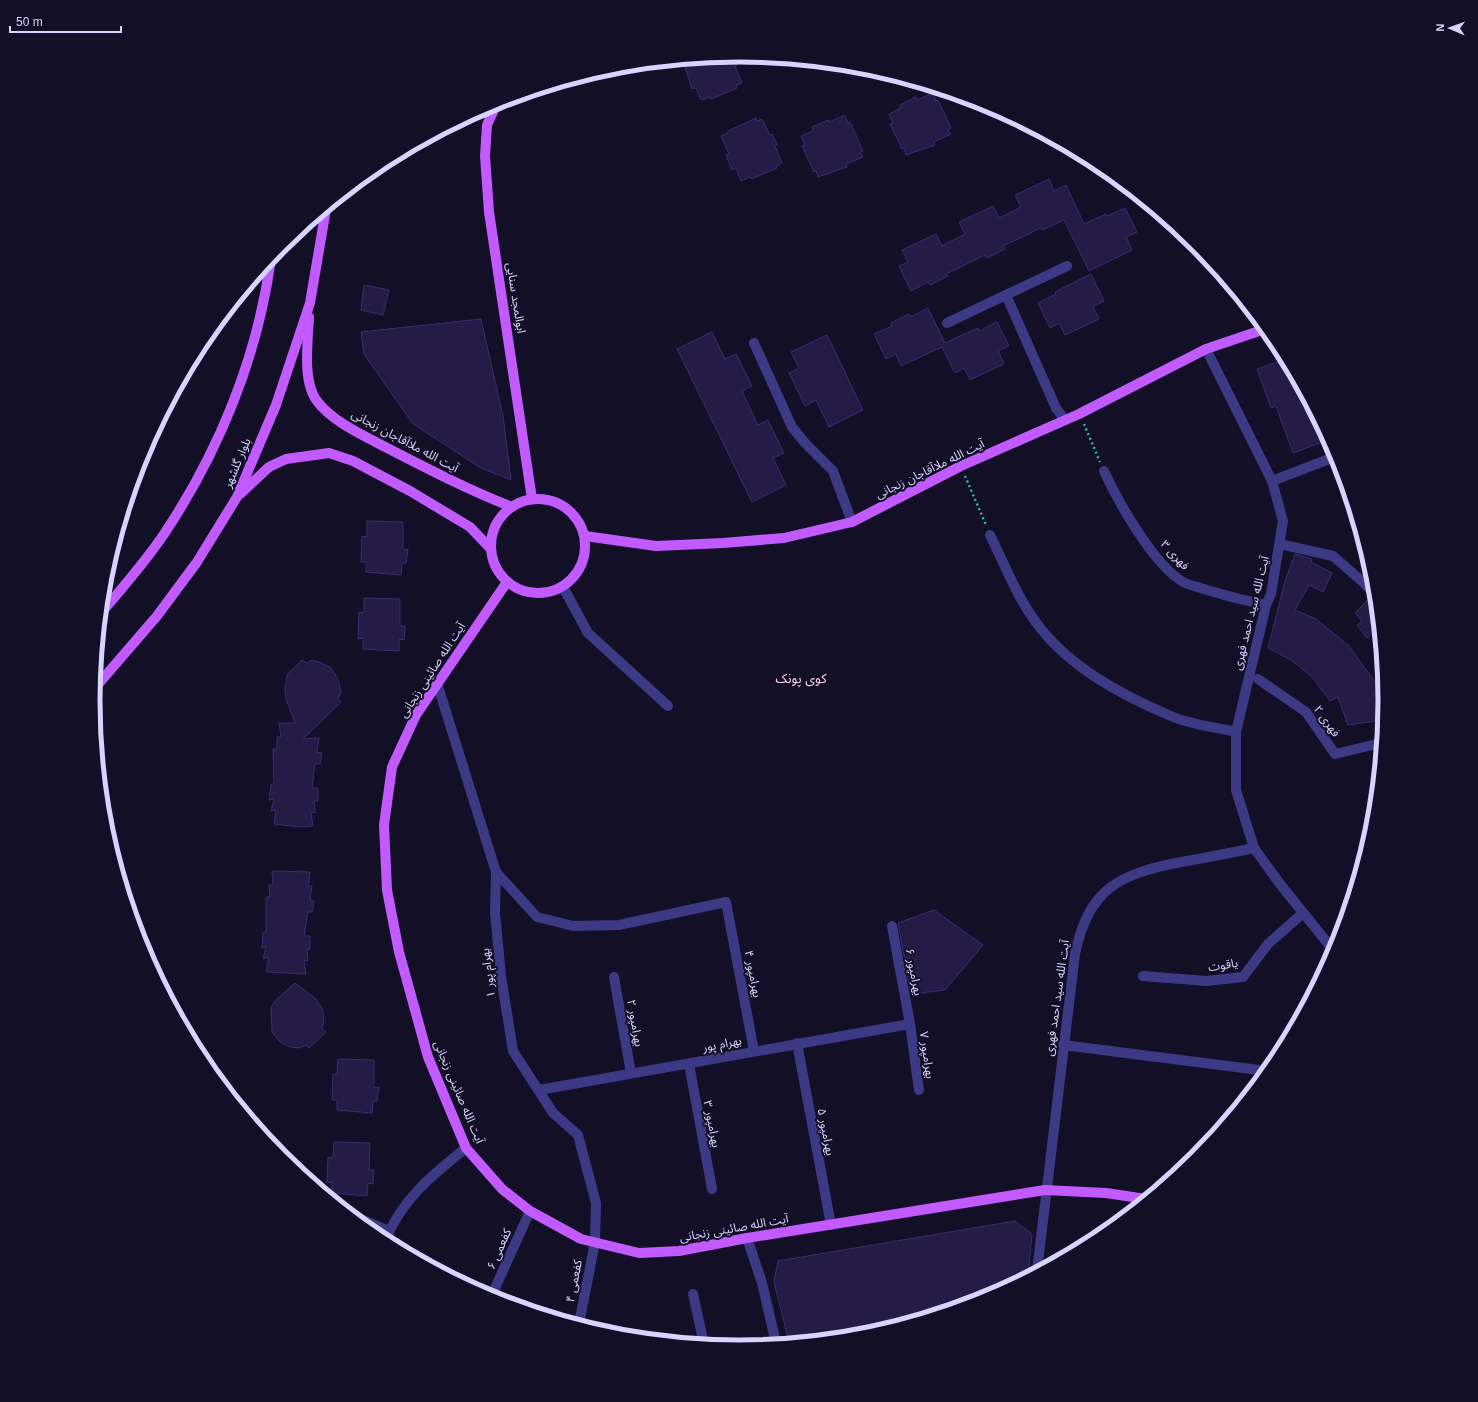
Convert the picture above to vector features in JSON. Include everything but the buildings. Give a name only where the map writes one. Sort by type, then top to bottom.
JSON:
[{"type":"main road","name":"ابوالمجد سنایی","points":[[492,112],[487,125],[485,156],[489,212],[532,499]]},
{"type":"main road","name":"بلوار گلشهر","points":[[100,682],[157,616],[196,562],[237,497],[276,405],[310,303],[325,215]]},
{"type":"main road","points":[[107,606],[163,535],[190,494],[233,402],[254,342],[269,269]]},
{"type":"main road","name":"آیت الله ملاآقاجان زنجانی","points":[[310,303],[307,354],[309,379],[317,401],[334,417],[356,432],[478,493],[512,506]]},
{"type":"main road","name":"آیت الله ملاآقاجان زنجانی","points":[[585,536],[656,546],[723,543],[784,538],[852,522],[961,466],[1079,414],[1206,349],[1259,331]]},
{"type":"main road","points":[[237,497],[269,467],[286,459],[329,453],[353,461],[410,491],[470,527],[491,549]]},
{"type":"main road","points":[[532,499],[549,500],[565,507],[574,514],[581,524],[585,536],[585,555],[577,574],[563,587],[552,592],[540,594],[516,589],[507,582],[493,561],[491,549],[492,537],[496,525],[503,515],[512,506],[532,499]]},
{"type":"main road","name":"آیت الله صائینی زنجانی","points":[[507,582],[416,715],[392,767],[384,825],[387,890],[399,952],[428,1057],[466,1148],[502,1189],[530,1211],[581,1239],[639,1253],[679,1251],[747,1238],[1046,1190],[1106,1193],[1140,1198]]},
{"type":"street","points":[[947,323],[1067,266]]},
{"type":"street","points":[[1006,295],[1056,408],[1065,420]]},
{"type":"street","points":[[754,343],[792,427],[805,443],[833,471],[852,522]]},
{"type":"street","name":"آیت الله سید احمد فهری","points":[[1206,349],[1272,480],[1283,521],[1271,594],[1266,605],[1236,732],[1236,790],[1254,848],[1329,945]]},
{"type":"street","points":[[1272,480],[1330,459]]},
{"type":"street","name":"فهری ۳","points":[[1104,471],[1115,495],[1139,532],[1160,561],[1183,582],[1228,597],[1266,605]]},
{"type":"street","points":[[990,535],[1013,584],[1035,621],[1058,647],[1105,683],[1172,717],[1236,732]]},
{"type":"street","points":[[1280,544],[1333,556],[1368,588]]},
{"type":"street","points":[[563,587],[588,633],[668,706]]},
{"type":"street","name":"فهری ۲","points":[[1258,679],[1306,712],[1335,754],[1377,744]]},
{"type":"street","name":"بهرام پور ۱","points":[[437,683],[496,872],[496,929],[501,976],[513,1051],[539,1090],[552,1113],[578,1136],[596,1203],[595,1242]]},
{"type":"street","name":"آیت الله سید احمد فهری","points":[[1038,1265],[1075,954],[1080,931],[1090,909],[1105,891],[1125,877],[1147,869],[1254,848]]},
{"type":"street","name":"بهرامپور ۴","points":[[496,872],[537,918],[573,926],[619,925],[726,902],[754,1051]]},
{"type":"street","name":"یاقوت","points":[[1143,976],[1206,981],[1243,977],[1268,944],[1303,913]]},
{"type":"street","name":"بهرامپور ۶","points":[[892,926],[910,1024]]},
{"type":"street","name":"بهرامپور ۲","points":[[614,977],[631,1073]]},
{"type":"street","name":"بهرام پور","points":[[539,1090],[910,1024]]},
{"type":"street","name":"بهرامپور ۷","points":[[910,1024],[919,1090]]},
{"type":"street","name":"بهرامپور ۵","points":[[797,1043],[831,1225]]},
{"type":"street","points":[[1063,1045],[1260,1070]]},
{"type":"street","name":"بهرامپور ۳","points":[[688,1064],[712,1189]]},
{"type":"street","points":[[388,1234],[404,1206],[428,1178],[466,1148]]},
{"type":"street","name":"کفعمی ۶","points":[[494,1291],[530,1211]]},
{"type":"street","points":[[747,1238],[762,1283],[775,1339]]},
{"type":"street","name":"کفعمی ۴","points":[[580,1319],[595,1242]]},
{"type":"street","points":[[693,1294],[703,1339]]},
{"type":"path","points":[[1079,414],[1104,471]]},
{"type":"path","points":[[961,466],[990,535]]},
{"type":"district","name":"کوی پونک","points":[[801,678]]}]
